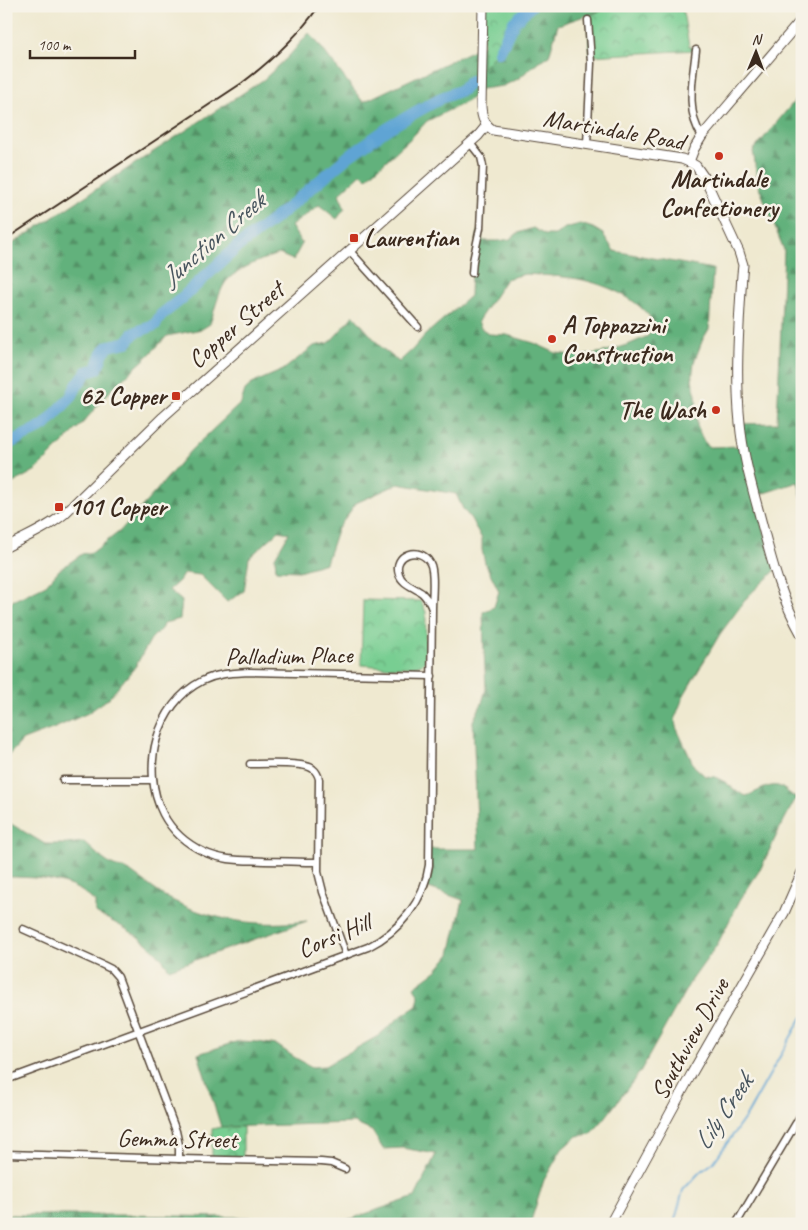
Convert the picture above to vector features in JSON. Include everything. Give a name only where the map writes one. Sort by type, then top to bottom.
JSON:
[{"type":"street","points":[[482,6],[481,107],[483,120],[487,125]]},
{"type":"street","points":[[689,162],[702,136],[802,19]]},
{"type":"street","points":[[587,144],[590,63],[588,20]]},
{"type":"street","points":[[696,50],[692,114],[696,128],[702,136]]},
{"type":"street","name":"Copper Street","points":[[6,547],[44,528],[64,514],[163,417],[478,136],[487,125]]},
{"type":"street","name":"Martindale Road","points":[[487,125],[493,130],[682,159],[696,166],[705,179],[742,259],[737,380],[743,449],[779,587],[802,635]]},
{"type":"street","points":[[470,143],[481,157],[483,174],[480,228],[472,273]]},
{"type":"street","points":[[350,251],[418,328]]},
{"type":"street","name":"Corsi Hill","points":[[6,1080],[375,944],[396,928],[410,912],[420,895],[426,880],[430,860],[432,676],[432,609],[432,572],[431,565],[427,559],[417,553],[406,555],[399,563],[398,574],[403,581],[420,592],[428,600],[432,609]]},
{"type":"street","name":"Palladium Place","points":[[317,862],[227,859],[205,853],[184,840],[171,827],[160,806],[153,780],[156,742],[160,726],[170,709],[185,692],[201,681],[221,674],[250,672],[432,676]]},
{"type":"street","points":[[250,764],[302,765],[313,768],[317,772],[318,872],[323,892],[346,955]]},
{"type":"street","points":[[63,780],[153,780]]},
{"type":"street","name":"Southview Drive","points":[[610,1224],[784,913],[802,872]]},
{"type":"street","points":[[23,929],[104,965],[115,973],[120,982],[178,1140],[179,1159]]},
{"type":"street","points":[[736,1224],[802,1113]]},
{"type":"street","name":"Gemma Street","points":[[6,1154],[321,1162],[344,1169]]},
{"type":"green space","points":[[484,6],[530,6],[513,22],[496,53],[482,69]]},
{"type":"green space","points":[[530,6],[614,6],[558,25],[549,56],[539,61],[518,79],[503,86],[481,89],[468,101],[427,121],[367,178],[361,174],[339,194],[345,208],[337,219],[319,205],[291,226],[302,244],[293,260],[279,254],[242,269],[229,278],[218,298],[210,324],[202,329],[167,336],[112,389],[81,425],[36,470],[6,487],[6,248],[263,80],[288,57],[309,33],[363,102],[482,46],[496,53],[513,22]]},
{"type":"green space","points":[[614,6],[682,6],[689,46],[696,50],[590,56],[587,16]]},
{"type":"green space","points":[[802,92],[802,498],[798,482],[755,496],[775,571],[749,595],[720,634],[684,695],[675,718],[676,727],[694,766],[705,776],[715,777],[746,796],[766,787],[778,786],[796,798],[761,868],[740,900],[717,945],[689,984],[640,1072],[591,1134],[577,1136],[562,1149],[544,1180],[530,1224],[6,1224],[6,1215],[126,1215],[344,1221],[415,1197],[436,1154],[402,1148],[383,1149],[372,1131],[354,1123],[221,1127],[198,1054],[239,1041],[258,1042],[277,1045],[312,1067],[325,1066],[378,1036],[400,1017],[417,1006],[419,996],[414,987],[437,970],[450,954],[463,900],[423,886],[429,849],[478,849],[473,721],[482,703],[486,689],[483,612],[494,607],[499,591],[485,563],[482,539],[456,494],[398,484],[356,503],[337,530],[326,563],[299,571],[276,570],[275,557],[289,533],[279,531],[249,558],[244,591],[227,602],[200,575],[184,573],[179,581],[169,590],[182,601],[180,619],[164,623],[151,639],[135,667],[109,698],[88,713],[23,740],[6,758],[6,604],[46,585],[59,570],[82,554],[93,552],[120,531],[191,450],[241,403],[245,390],[253,383],[283,370],[314,346],[329,343],[353,315],[382,348],[399,362],[425,335],[470,296],[471,268],[479,228],[483,241],[499,241],[510,239],[518,233],[533,228],[545,235],[555,235],[565,228],[580,224],[593,228],[603,234],[614,251],[713,269],[709,329],[694,362],[692,380],[696,395],[697,426],[703,440],[709,447],[743,446],[740,424],[777,423],[784,250],[759,187],[753,151]],"holes":[[[525,274],[572,278],[595,283],[630,299],[649,315],[655,325],[648,336],[630,344],[604,352],[580,356],[556,353],[534,343],[507,335],[489,334],[481,328],[478,321],[506,279]]]},
{"type":"green space","points":[[363,600],[421,601],[426,612],[425,662],[420,665],[404,667],[361,665]]},
{"type":"green space","points":[[6,821],[45,844],[84,842],[106,862],[128,870],[176,902],[207,914],[257,923],[307,921],[169,969],[155,951],[137,936],[95,913],[95,902],[80,890],[53,881],[6,877]]},
{"type":"green space","points":[[243,1127],[243,1160],[212,1159],[212,1129]]},
{"type":"waterway","name":"Junction Creek","points":[[499,52],[514,22],[531,6]]},
{"type":"waterway","name":"Junction Creek","points":[[6,445],[45,425],[71,397],[87,372],[97,369],[103,352],[109,346],[127,342],[134,333],[155,325],[161,315],[237,247],[278,216],[350,155],[387,129],[416,112],[441,98],[462,90],[471,81]]},
{"type":"waterway","name":"Lily Creek","points":[[674,1224],[683,1190],[699,1173],[713,1163],[747,1115],[802,1017]]},
{"type":"railway","points":[[6,239],[242,83],[284,48],[319,6]]},
{"type":"place","name":"Martindale Confectionery","points":[[719,156]]},
{"type":"place","name":"Laurentian","points":[[354,238]]},
{"type":"place","name":"A Toppazzini Construction","points":[[552,339]]},
{"type":"place","name":"62 Copper","points":[[176,396]]},
{"type":"place","name":"The Wash","points":[[716,410]]},
{"type":"place","name":"101 Copper","points":[[59,507]]}]
